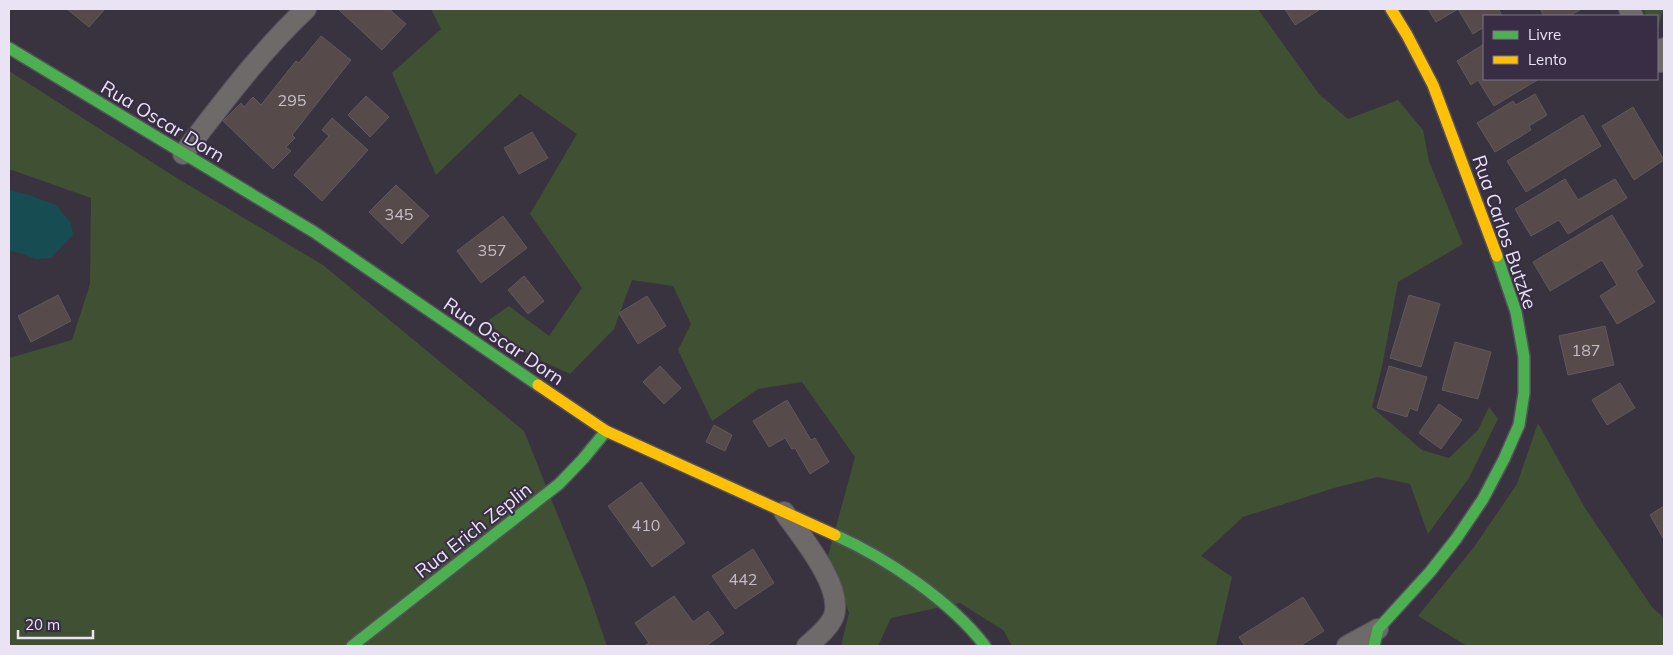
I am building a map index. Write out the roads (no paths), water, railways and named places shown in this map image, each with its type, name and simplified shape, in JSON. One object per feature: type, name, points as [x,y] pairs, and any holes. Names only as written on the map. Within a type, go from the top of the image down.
[{"type":"street","points":[[183,154],[263,54],[306,9]]},
{"type":"street","name":"Rua Carlos Butzke","points":[[1376,638],[1456,540],[1483,499],[1519,425],[1524,393],[1524,357],[1516,312],[1503,272],[1433,85],[1391,9]]},
{"type":"street","name":"Rua Oscar Dorn","points":[[9,48],[314,232],[606,431],[860,546],[901,572],[938,600],[974,633],[985,646]]},
{"type":"street","points":[[1658,57],[1661,62],[1664,48]]},
{"type":"street","name":"Rua Erich Zeplin","points":[[352,646],[559,484],[606,431]]},
{"type":"street","points":[[782,510],[830,580],[834,596],[834,616],[823,632],[806,646]]},
{"type":"street","points":[[1347,646],[1376,638]]},
{"type":"water","points":[[9,190],[56,205],[71,223],[73,235],[51,258],[36,259],[9,251]]}]
